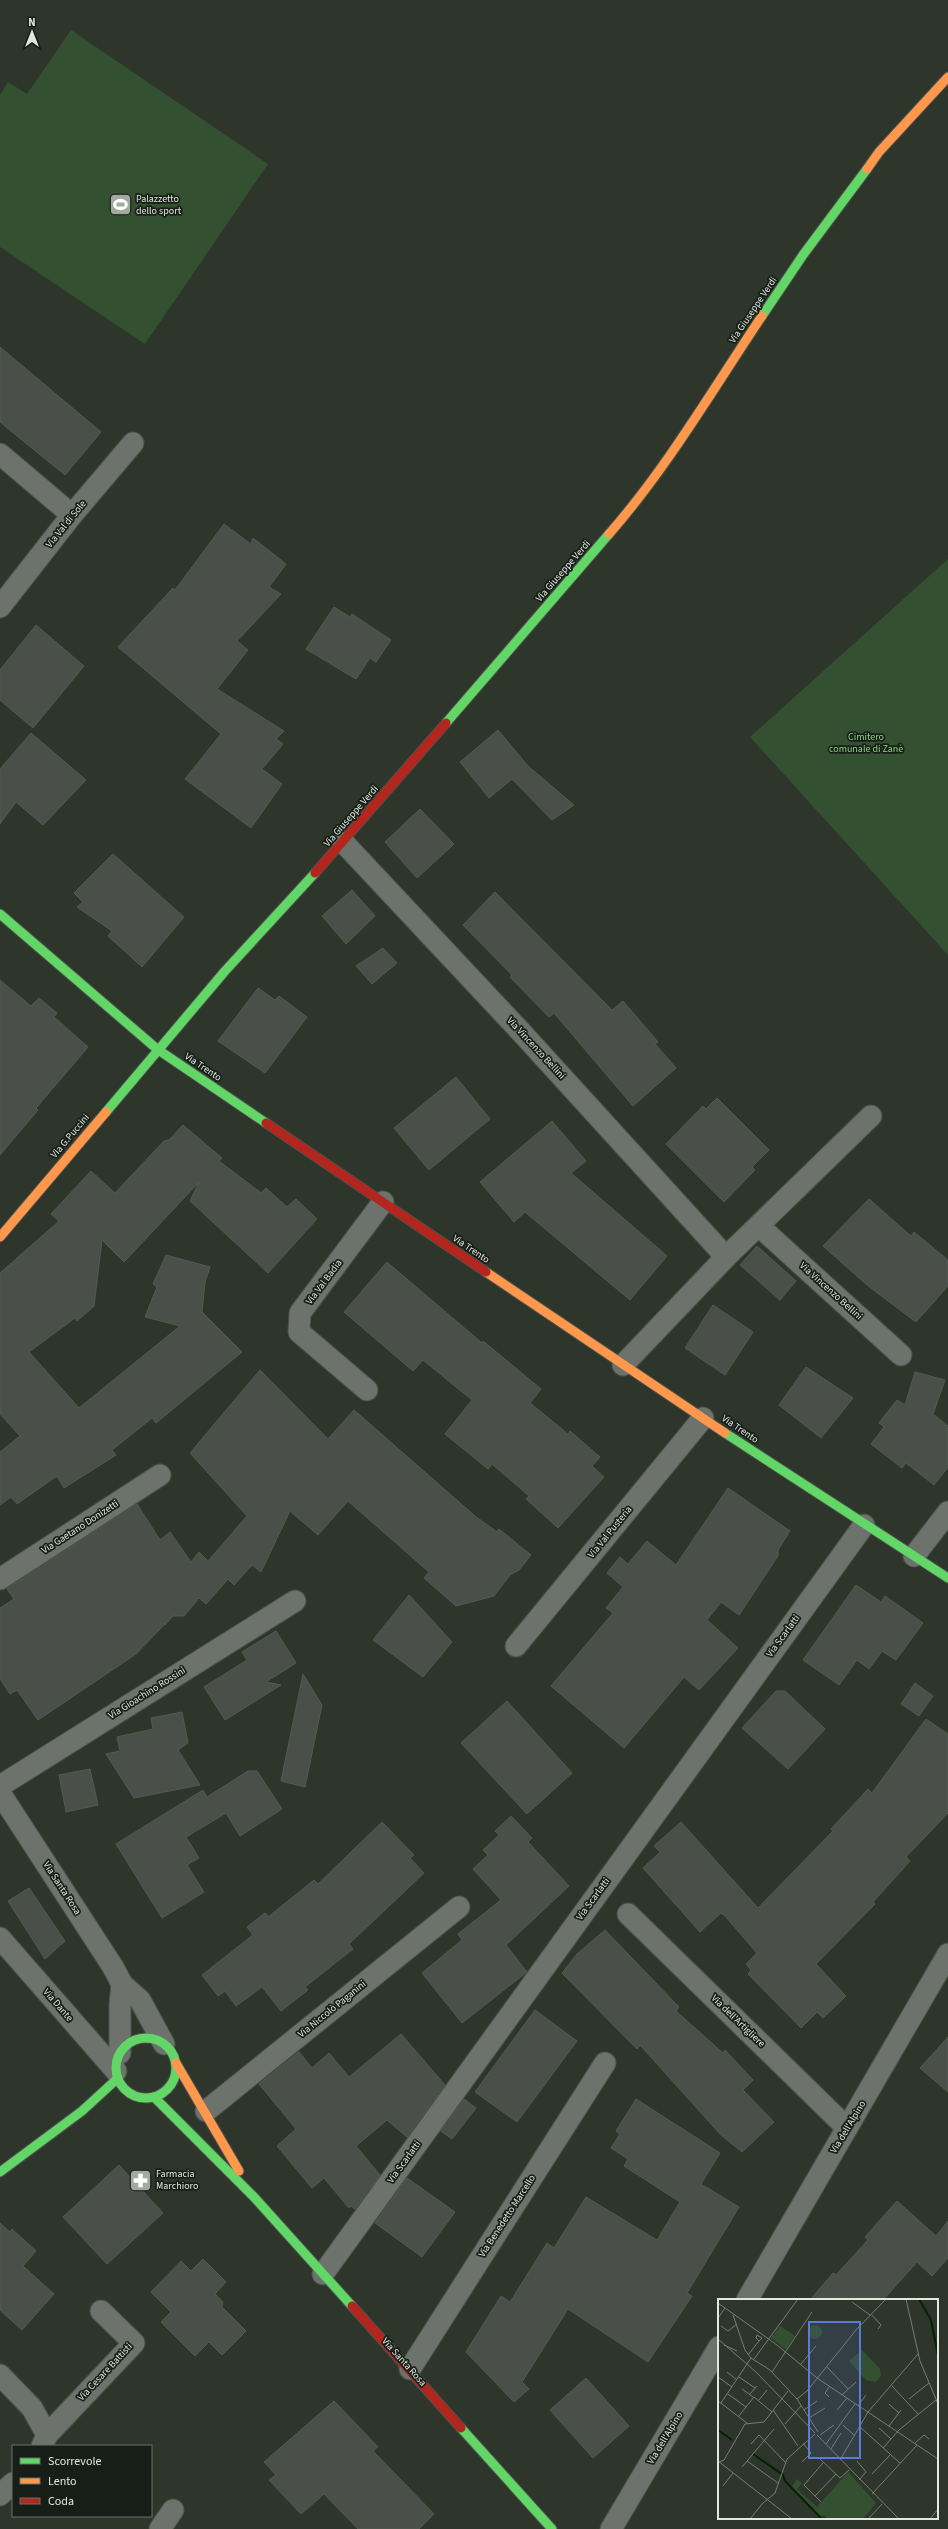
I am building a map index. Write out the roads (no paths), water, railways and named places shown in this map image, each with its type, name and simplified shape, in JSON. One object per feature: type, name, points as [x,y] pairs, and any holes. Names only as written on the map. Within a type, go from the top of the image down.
[{"type":"street","name":"Via Giuseppe Verdi","points":[[157,1049],[225,971],[343,842],[627,514],[688,427],[803,255],[879,152],[948,77]]},
{"type":"street","name":"Via Val di Sole","points":[[0,607],[72,515],[133,443]]},
{"type":"street","points":[[0,454],[72,515]]},
{"type":"street","name":"Via Vincenzo Bellini","points":[[343,842],[522,1033],[726,1257]]},
{"type":"street","name":"Via Trento","points":[[0,914],[157,1049],[623,1365],[864,1525],[948,1578]]},
{"type":"street","name":"Via G.Puccini","points":[[0,1237],[157,1049]]},
{"type":"street","points":[[623,1365],[726,1257],[760,1227],[871,1116]]},
{"type":"street","name":"Via Val Badia","points":[[367,1390],[299,1332],[300,1313],[383,1202]]},
{"type":"street","name":"Via Vincenzo Bellini","points":[[760,1227],[901,1355]]},
{"type":"street","name":"Via Val Pusteria","points":[[516,1646],[703,1418]]},
{"type":"street","name":"Via Gaetano Donizetti","points":[[0,1579],[160,1475]]},
{"type":"street","points":[[914,1556],[948,1512]]},
{"type":"street","name":"Via Scarlatti","points":[[324,2274],[864,1525]]},
{"type":"street","name":"Via Gioachino Rossini","points":[[0,1786],[295,1601]]},
{"type":"street","name":"Via Santa Rosa","points":[[0,1793],[122,1984],[140,2000],[164,2044],[170,2049],[176,2064],[206,2111],[254,2197]]},
{"type":"street","name":"Via Niccolò Paganini","points":[[206,2111],[459,1907]]},
{"type":"street","name":"Via dell'Artigliere","points":[[628,1914],[847,2128]]},
{"type":"street","name":"Via Dante","points":[[0,1938],[118,2067]]},
{"type":"street","name":"Via dell'Alpino","points":[[748,2299],[948,1954]]},
{"type":"street","points":[[122,1984],[118,2067],[126,2090],[134,2096],[154,2097],[169,2088],[176,2072],[176,2064]]},
{"type":"street","points":[[82,2111],[118,2067],[127,2045],[145,2038],[155,2039],[164,2044]]},
{"type":"street","name":"Via Benedetto Marcello","points":[[410,2369],[605,2063]]},
{"type":"street","points":[[0,2172],[82,2111],[126,2090]]},
{"type":"street","name":"Via Santa Rosa","points":[[154,2097],[254,2197],[410,2369],[552,2529]]},
{"type":"street","name":"Via Cesare Battisti","points":[[0,2375],[32,2408],[44,2440],[134,2343],[101,2311]]},
{"type":"street","name":"Via dell'Alpino","points":[[611,2529],[718,2349]]},
{"type":"street","points":[[0,2495],[12,2484]]},
{"type":"street","points":[[160,2529],[174,2510]]},
{"type":"place","name":"Palazzetto dello sport","points":[[120,205]]},
{"type":"place","name":"Farmacia Marchioro","points":[[140,2180]]},
{"type":"park label","name":"Cimitero comunale di Zanè","points":[[866,742]]}]
